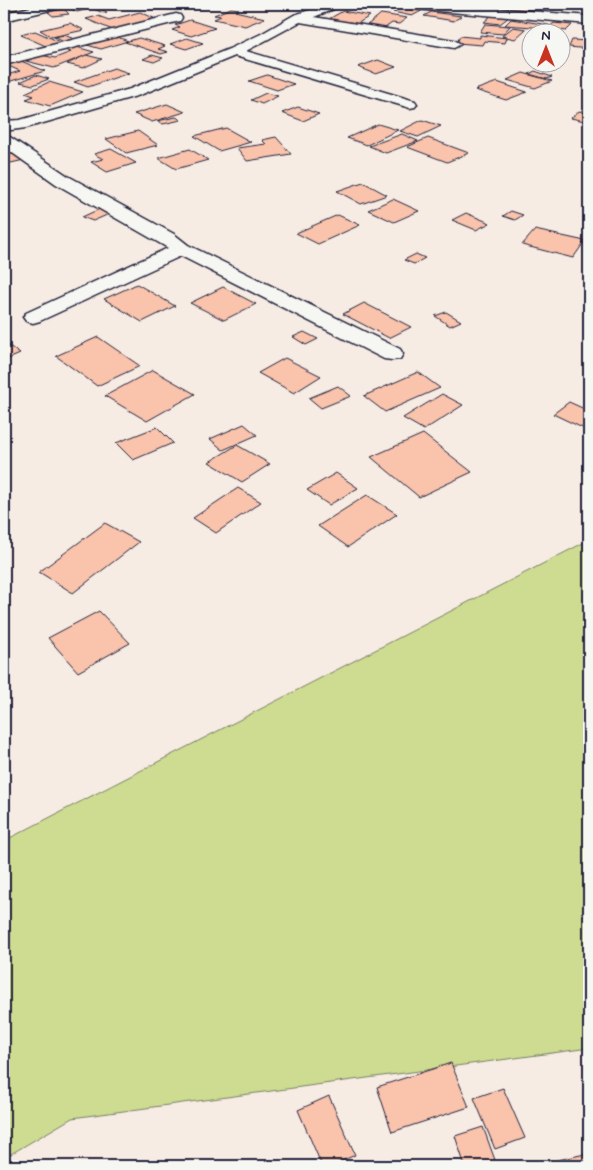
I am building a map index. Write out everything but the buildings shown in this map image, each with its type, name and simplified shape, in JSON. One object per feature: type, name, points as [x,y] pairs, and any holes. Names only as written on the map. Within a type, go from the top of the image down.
[{"type":"street","points":[[4,17],[59,4]]},
{"type":"street","points":[[4,126],[21,125],[135,92],[234,52],[266,37],[298,18],[340,4]]},
{"type":"street","points":[[404,4],[589,20]]},
{"type":"street","points":[[4,61],[176,18]]},
{"type":"street","points":[[298,18],[454,44]]},
{"type":"street","points":[[234,52],[410,104]]},
{"type":"street","points":[[4,140],[62,180],[168,238],[181,249],[392,354]]},
{"type":"street","points":[[33,317],[181,249]]},
{"type":"green space","points":[[589,540],[589,1048],[72,1118],[4,1158],[4,841]]}]
